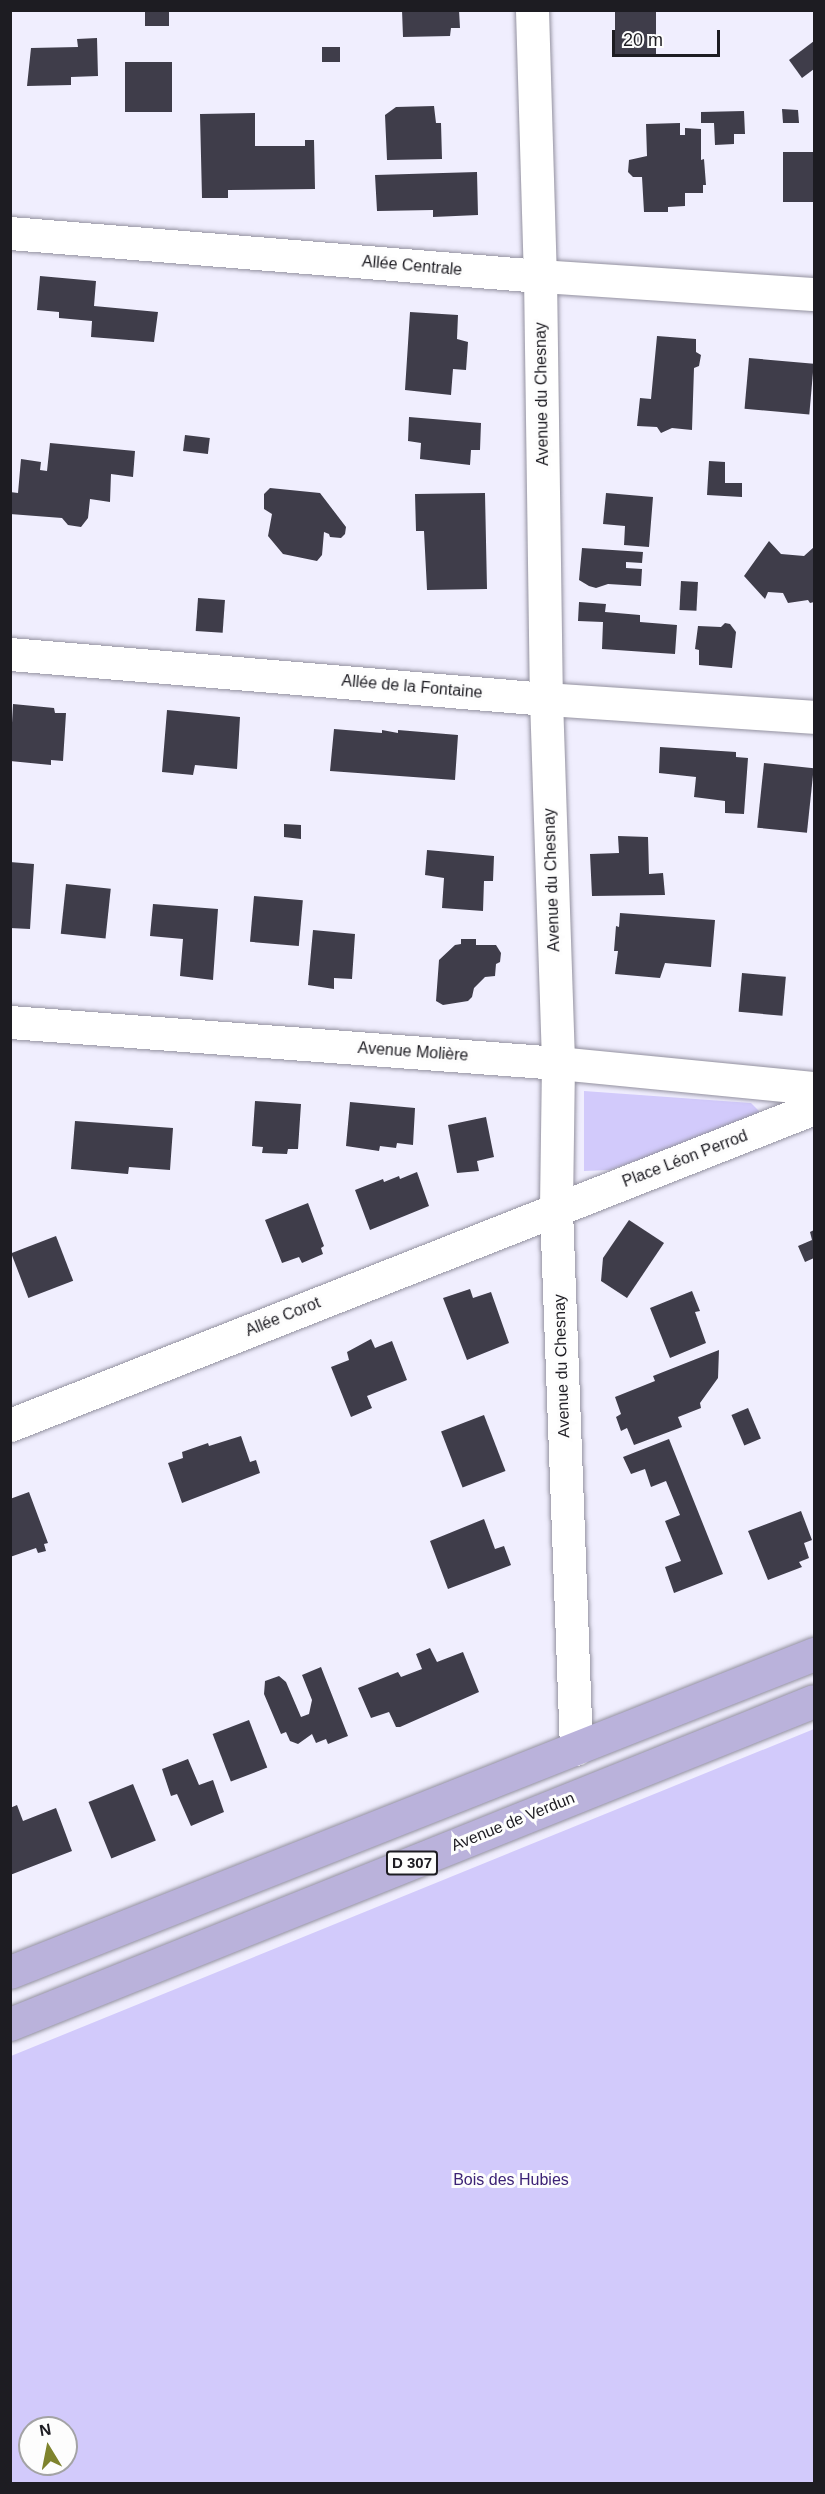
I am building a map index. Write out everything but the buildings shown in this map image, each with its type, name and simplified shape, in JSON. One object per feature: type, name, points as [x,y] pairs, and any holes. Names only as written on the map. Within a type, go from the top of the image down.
[{"type":"main road","name":"D 307","points":[[10,1972],[814,1654]]},
{"type":"main road","name":"Avenue de Verdun","points":[[10,2024],[814,1701]]},
{"type":"street","name":"Avenue du Chesnay","points":[[532,10],[540,276],[546,699],[558,1063],[556,1210],[576,1749]]},
{"type":"street","name":"Allée Centrale","points":[[10,233],[540,276],[814,294]]},
{"type":"street","name":"Allée de la Fontaine","points":[[10,654],[546,699],[814,717]]},
{"type":"street","name":"Avenue Molière","points":[[10,1022],[558,1063],[814,1088]]},
{"type":"street","name":"Place Léon Perrod","points":[[556,1210],[814,1108]]},
{"type":"street","name":"Allée Corot","points":[[10,1425],[556,1210]]},
{"type":"green space","points":[[584,1091],[751,1103],[764,1116],[610,1170],[584,1171]]},
{"type":"green space","name":"Bois des Hubies","points":[[814,1729],[814,2483],[11,2483],[11,2056]]}]
